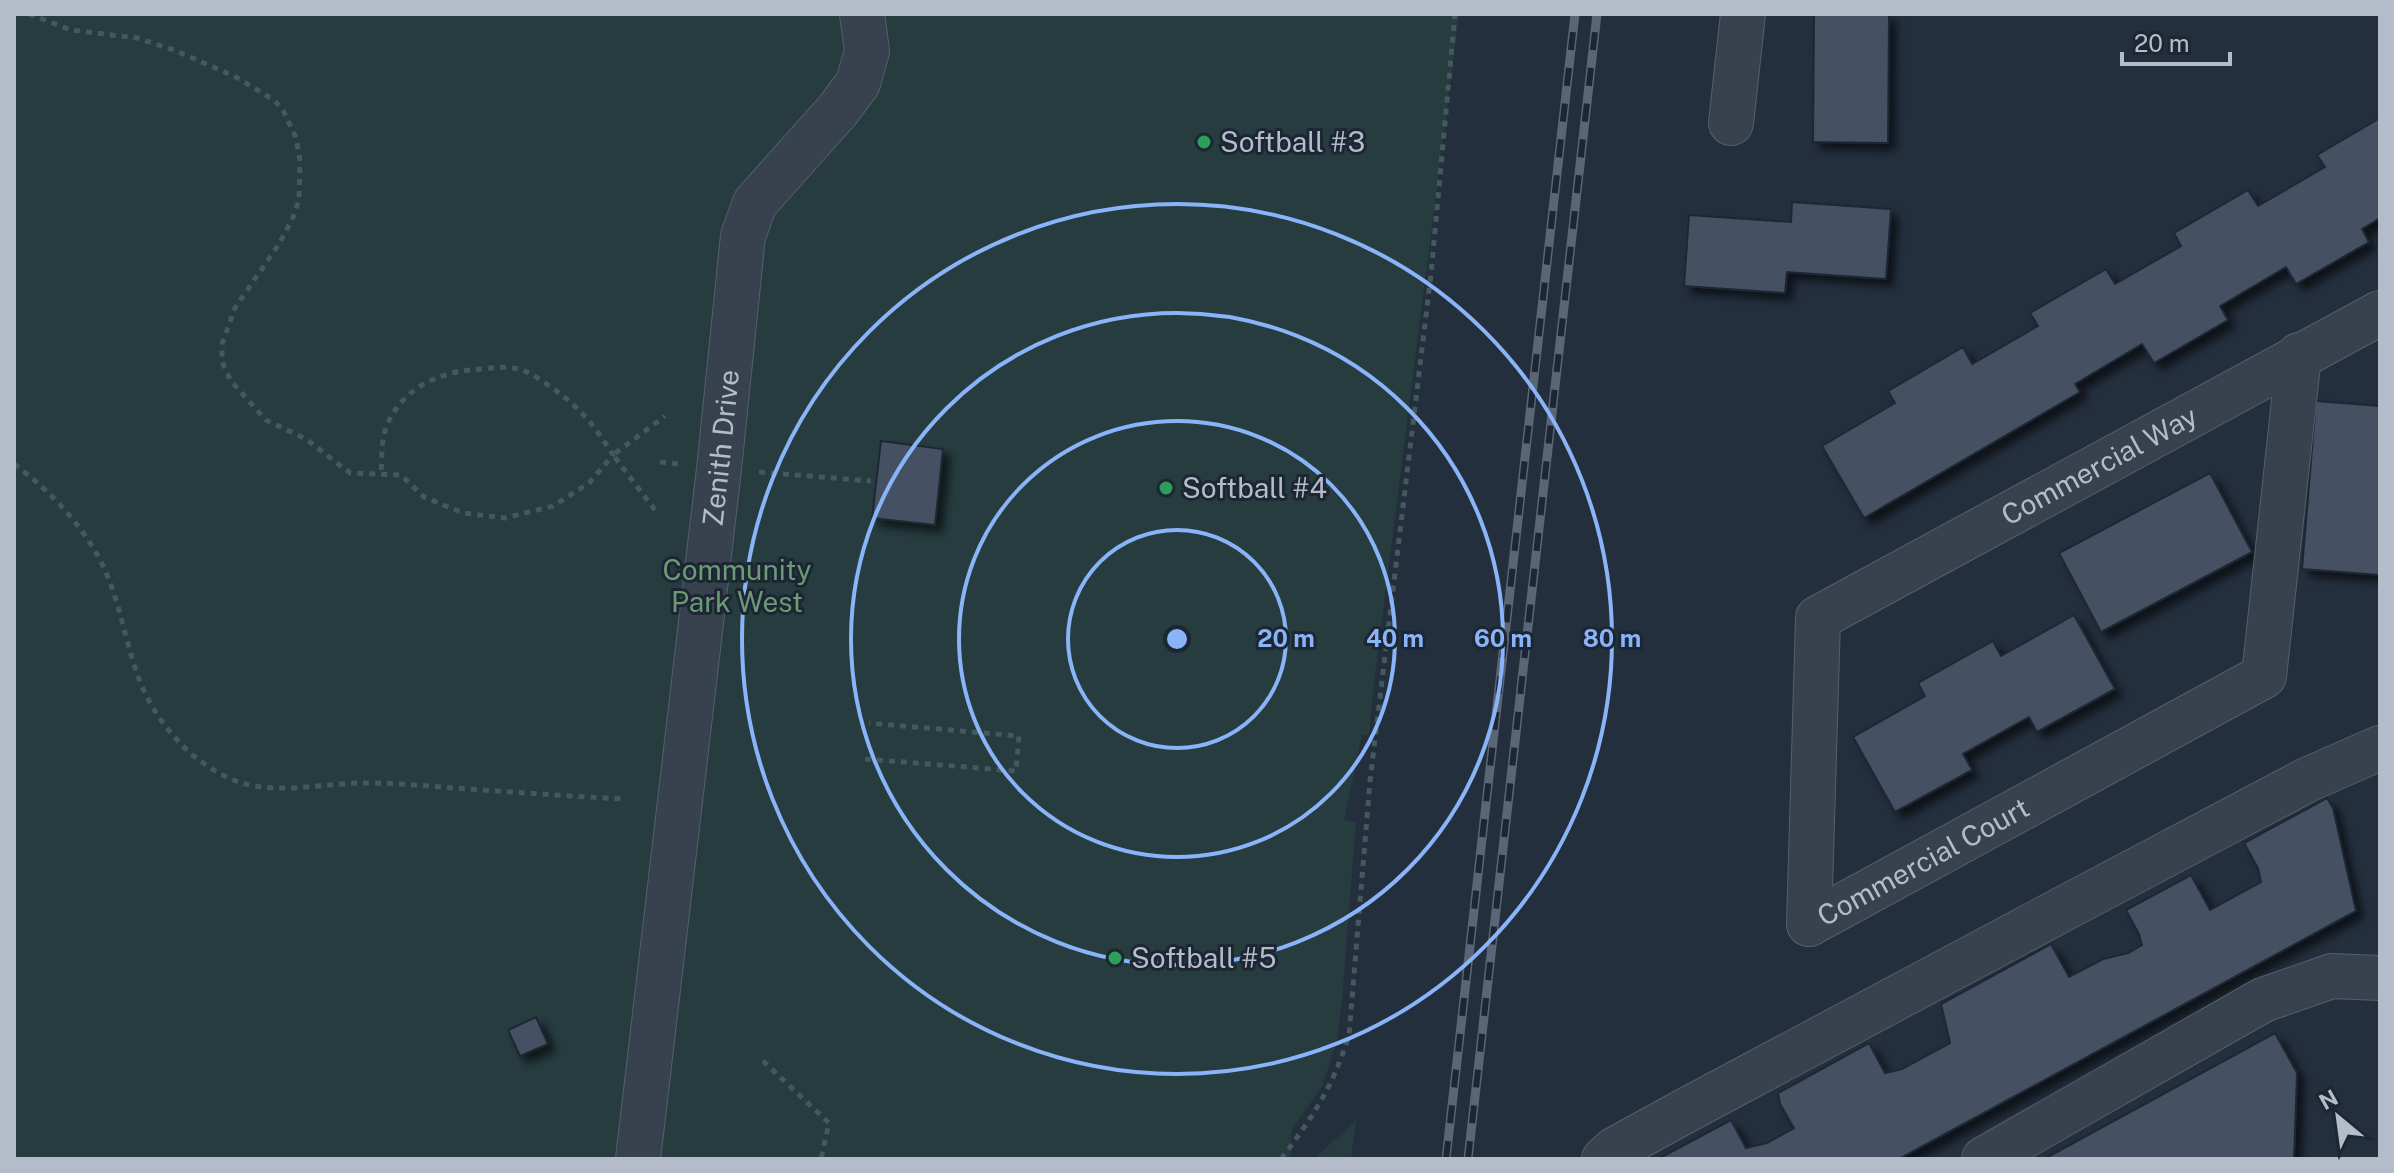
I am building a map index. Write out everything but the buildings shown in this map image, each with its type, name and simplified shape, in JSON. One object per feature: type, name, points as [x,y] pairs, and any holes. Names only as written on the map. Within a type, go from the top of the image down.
[{"type":"street","name":"Zenith Drive","points":[[638,1159],[719,469],[743,236],[755,203],[838,110],[858,83],[867,51],[862,14]]},
{"type":"street","points":[[1731,123],[1743,14]]},
{"type":"street","name":"Commercial Way","points":[[1818,618],[2380,313]]},
{"type":"street","name":"Commercial Court","points":[[1818,618],[1809,924],[2264,676],[2299,355]]},
{"type":"street","points":[[1604,1159],[1614,1150],[1683,1112],[2063,909],[2309,779],[2380,748]]},
{"type":"street","points":[[1984,1159],[2263,1000],[2332,976],[2380,978]]},
{"type":"path","points":[[29,14],[71,30],[137,38],[174,50],[248,84],[274,100],[283,110],[291,124],[300,161],[299,200],[279,244],[235,308],[222,344],[222,362],[231,381],[266,420],[306,439],[350,473],[401,475],[424,497],[463,513],[505,518],[553,506],[589,483],[613,455],[665,416]]},
{"type":"path","points":[[1281,1159],[1318,1110],[1337,1073],[1349,1035],[1372,766],[1431,274],[1455,14]]},
{"type":"path","points":[[381,474],[385,432],[404,396],[429,381],[456,371],[519,369],[542,380],[575,403],[655,510]]},
{"type":"path","points":[[14,464],[62,506],[95,552],[112,588],[139,679],[154,709],[180,745],[214,771],[243,783],[268,787],[370,783],[624,799]]},
{"type":"path","points":[[753,472],[871,481]]},
{"type":"path","points":[[865,759],[1016,771],[1019,736],[869,723]]},
{"type":"path","points":[[763,1061],[829,1123],[821,1159]]},
{"type":"green space","name":"Community Park West","points":[[14,14],[1459,14],[1369,735],[1362,735],[1344,820],[1356,822],[1337,1040],[1322,1087],[1292,1129],[1290,1159],[14,1159]]},
{"type":"green space","points":[[1356,1120],[1351,1159],[1314,1159]]},
{"type":"railway","points":[[1446,1159],[1575,14]]},
{"type":"railway","points":[[1468,1159],[1597,14]]},
{"type":"place","name":"Softball #3","points":[[1204,142]]},
{"type":"place","name":"Softball #4","points":[[1166,488]]},
{"type":"place","name":"Softball #5","points":[[1115,958]]}]
